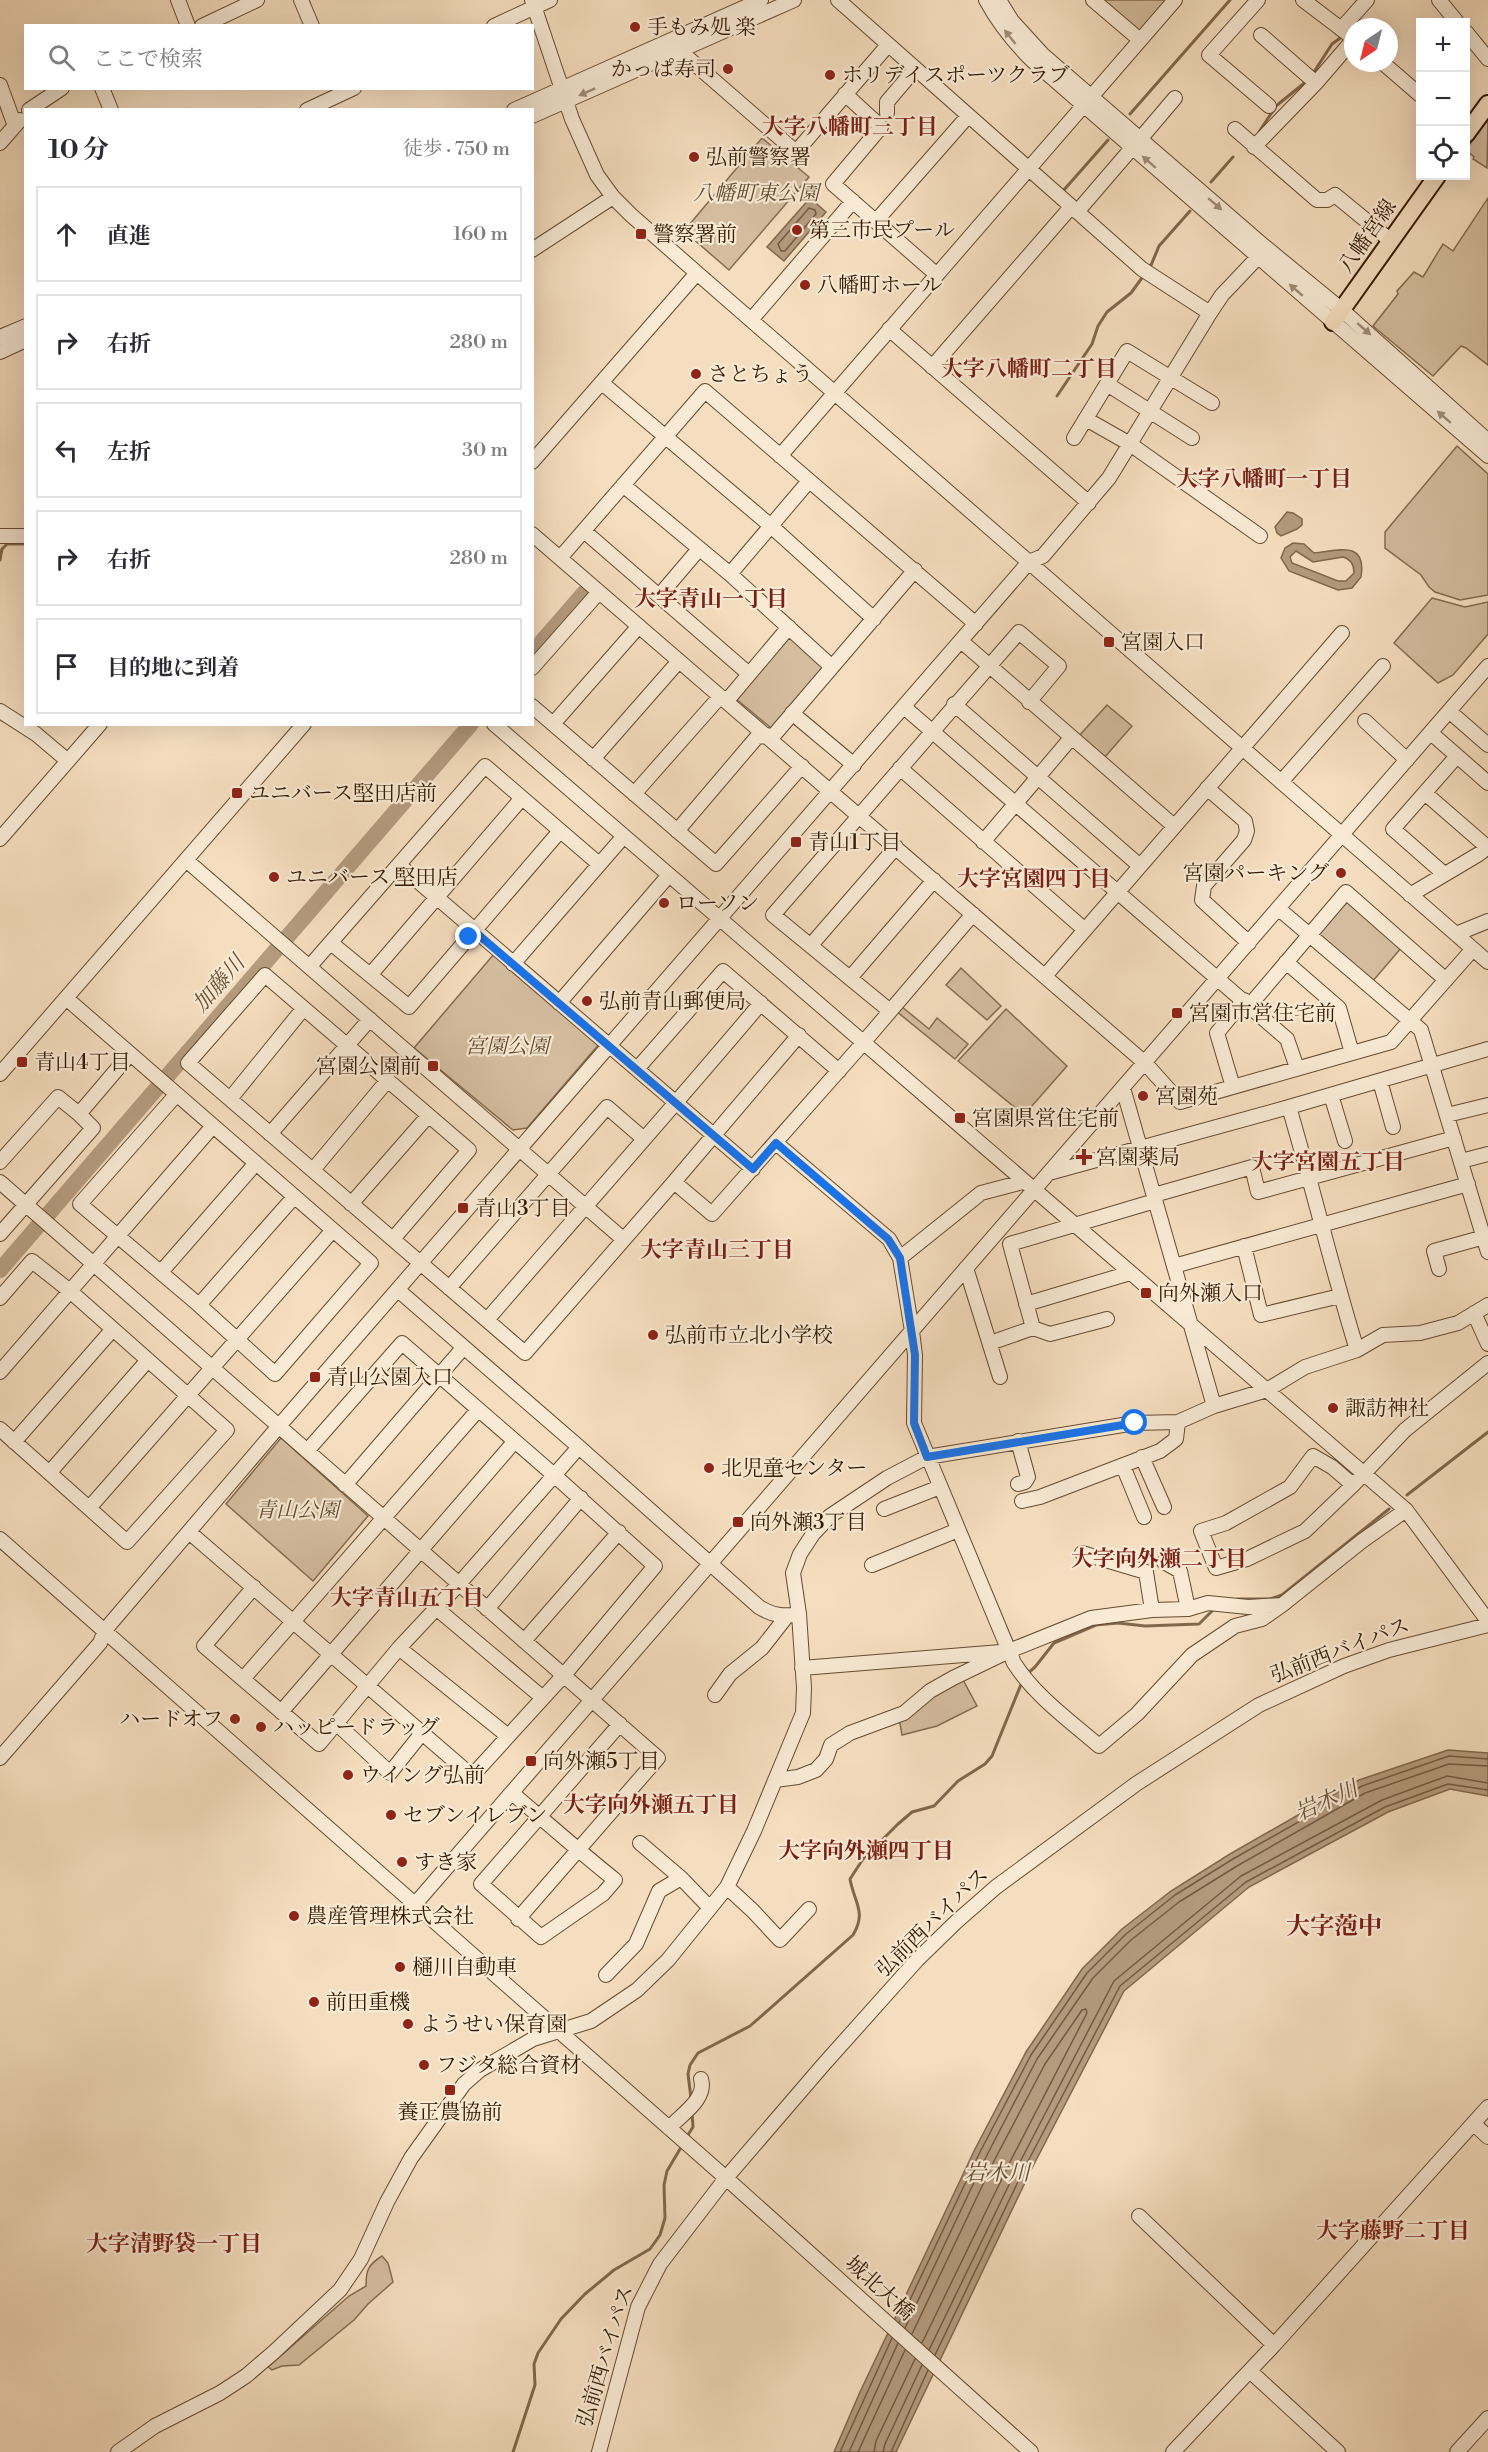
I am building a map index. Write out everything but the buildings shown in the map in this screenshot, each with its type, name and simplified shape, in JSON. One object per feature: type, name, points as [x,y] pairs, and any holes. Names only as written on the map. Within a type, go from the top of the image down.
[{"type":"main road","points":[[1470,129],[1486,109]]},
{"type":"main road","name":"八幡宮線","points":[[1338,316],[1434,180]]},
{"type":"street","points":[[178,0],[188,24]]},
{"type":"street","points":[[205,24],[234,5],[257,0]]},
{"type":"street","points":[[301,0],[311,24]]},
{"type":"street","points":[[498,24],[533,4],[550,0]]},
{"type":"street","points":[[534,115],[565,94],[761,0]]},
{"type":"street","points":[[520,108],[565,94],[680,51],[794,0]]},
{"type":"street","points":[[838,0],[1142,269],[1210,313]]},
{"type":"street","points":[[986,0],[997,20],[1016,45],[1088,101],[1259,256],[1338,316],[1488,441]]},
{"type":"street","points":[[999,0],[1024,36],[1088,101]]},
{"type":"street","points":[[1093,0],[1140,40]]},
{"type":"street","points":[[780,456],[1175,0]]},
{"type":"street","points":[[1258,0],[1209,56],[1269,106]]},
{"type":"street","points":[[1303,0],[1344,31]]},
{"type":"street","points":[[1357,18],[1367,0]]},
{"type":"street","points":[[1438,0],[1454,18]]},
{"type":"street","points":[[533,4],[583,147],[597,175],[614,197],[697,273],[1488,962]]},
{"type":"street","points":[[1261,35],[1316,83]]},
{"type":"street","points":[[1470,37],[1488,59]]},
{"type":"street","points":[[1254,147],[1316,83],[1344,40]]},
{"type":"street","points":[[680,51],[796,152],[888,45]]},
{"type":"street","points":[[887,113],[887,102],[915,69]]},
{"type":"street","points":[[1393,72],[1416,92]]},
{"type":"street","points":[[0,85],[15,126]]},
{"type":"street","points":[[32,108],[59,90]]},
{"type":"street","points":[[103,90],[110,108]]},
{"type":"street","points":[[311,108],[345,90]]},
{"type":"street","points":[[845,94],[881,127],[832,184],[937,274]]},
{"type":"street","points":[[932,367],[1175,98]]},
{"type":"street","points":[[0,143],[24,116]]},
{"type":"street","points":[[876,221],[968,116]]},
{"type":"street","points":[[1235,129],[1317,200],[1327,200],[1335,195],[1391,241]]},
{"type":"street","points":[[1136,143],[1264,246],[1488,456]]},
{"type":"street","points":[[534,249],[614,197]]},
{"type":"street","points":[[751,320],[853,201]]},
{"type":"street","points":[[0,1758],[100,1643],[105,1630],[279,1426],[1029,562],[1043,556],[1089,503],[1109,478],[1222,295],[1259,256]]},
{"type":"street","points":[[534,460],[697,273]]},
{"type":"street","points":[[0,337],[24,327]]},
{"type":"street","points":[[889,329],[1089,503]]},
{"type":"street","points":[[0,352],[24,341]]},
{"type":"street","points":[[1074,438],[1127,351],[1212,403]]},
{"type":"street","points":[[602,382],[664,438],[771,526],[874,619]]},
{"type":"street","points":[[1107,384],[1192,438]]},
{"type":"street","points":[[560,558],[705,391],[976,624]]},
{"type":"street","points":[[1086,419],[1130,444],[1260,536]]},
{"type":"street","points":[[730,574],[809,482]]},
{"type":"street","points":[[623,485],[730,574],[832,667]]},
{"type":"street","points":[[584,531],[749,674]]},
{"type":"street","points":[[0,536],[24,536]]},
{"type":"street","points":[[534,536],[1145,1063],[1180,1102],[1391,1042],[1473,949]]},
{"type":"street","points":[[659,596],[699,549]]},
{"type":"street","points":[[677,831],[757,737],[774,735],[915,570]]},
{"type":"street","points":[[534,666],[599,592]]},
{"type":"street","points":[[553,724],[639,626]]},
{"type":"street","points":[[634,794],[717,700],[730,697],[789,627]]},
{"type":"street","points":[[890,1011],[774,915],[954,704],[1019,632],[1059,666],[1029,702]]},
{"type":"street","points":[[1045,976],[1342,633]]},
{"type":"street","points":[[961,641],[1174,826]]},
{"type":"street","points":[[593,759],[679,661]]},
{"type":"street","points":[[1281,782],[1383,666]]},
{"type":"street","points":[[416,1903],[966,1268],[1029,1186],[1049,1173],[1488,666]]},
{"type":"street","points":[[954,704],[1140,866]]},
{"type":"street","points":[[904,707],[1287,1039],[1297,1068]]},
{"type":"street","points":[[534,708],[716,864],[802,766]]},
{"type":"street","points":[[0,711],[36,734],[68,761]]},
{"type":"street","points":[[1449,711],[1488,745]]},
{"type":"street","points":[[792,713],[854,765]]},
{"type":"street","points":[[1365,722],[1374,736],[1407,760]]},
{"type":"street","points":[[0,839],[98,726]]},
{"type":"street","points":[[496,726],[1406,1510],[1488,1623]]},
{"type":"street","points":[[0,1074],[186,861],[298,727]]},
{"type":"street","points":[[1431,733],[1488,783]]},
{"type":"street","points":[[983,842],[1071,738]]},
{"type":"street","points":[[1443,873],[1393,829],[1457,756]]},
{"type":"street","points":[[310,966],[485,766],[599,864]]},
{"type":"street","points":[[900,768],[1085,930]]},
{"type":"street","points":[[1207,788],[1245,821],[1247,831],[1244,840],[1204,886],[1202,900],[1249,943]]},
{"type":"street","points":[[1410,895],[1488,847],[1426,794]]},
{"type":"street","points":[[371,974],[522,798]]},
{"type":"street","points":[[332,943],[409,1007],[560,831]]},
{"type":"street","points":[[513,964],[624,836]]},
{"type":"street","points":[[811,945],[896,847]]},
{"type":"street","points":[[186,861],[623,1239]]},
{"type":"street","points":[[399,865],[753,1169]]},
{"type":"street","points":[[559,1003],[669,875]]},
{"type":"street","points":[[850,978],[934,880]]},
{"type":"street","points":[[1233,1087],[1217,1033],[1286,962],[1346,892],[1446,980]]},
{"type":"street","points":[[1279,909],[1421,1030],[1486,1237],[1488,1252]]},
{"type":"street","points":[[674,1182],[712,1214],[839,1071],[973,914]]},
{"type":"street","points":[[1456,934],[1488,921]]},
{"type":"street","points":[[1286,962],[1339,1008],[1352,1053]]},
{"type":"street","points":[[638,1069],[723,971],[839,1071]]},
{"type":"street","points":[[393,1239],[469,1150],[264,975],[188,1063],[525,1353],[799,1035]]},
{"type":"street","points":[[66,998],[371,1263],[275,1374],[199,1305],[80,1204],[173,1092]]},
{"type":"street","points":[[487,1320],[585,1205],[677,1103],[761,1003]]},
{"type":"street","points":[[230,1099],[303,1009]]},
{"type":"street","points":[[270,1134],[370,1019]]},
{"type":"street","points":[[1049,1173],[1289,1107],[1488,1048]]},
{"type":"street","points":[[79,1114],[130,1054]]},
{"type":"street","points":[[1380,1080],[1393,1127]]},
{"type":"street","points":[[313,1170],[387,1081]]},
{"type":"street","points":[[1123,1088],[1214,1406]]},
{"type":"street","points":[[1331,1095],[1345,1141]]},
{"type":"street","points":[[0,1162],[58,1096],[93,1128],[31,1209],[0,1234]]},
{"type":"street","points":[[1447,1115],[1488,1105]]},
{"type":"street","points":[[449,1288],[607,1107],[644,1139]]},
{"type":"street","points":[[1289,1107],[1310,1179],[1320,1226],[1357,1350]]},
{"type":"street","points":[[351,1204],[428,1116]]},
{"type":"street","points":[[0,1372],[213,1126]]},
{"type":"street","points":[[1033,1328],[1010,1244],[1251,1167],[1258,1192],[1454,1138]]},
{"type":"street","points":[[776,1143],[888,1239],[900,1258],[915,1355],[914,1423],[927,1457],[1009,1651],[1023,1678],[1099,1746],[1137,1714],[1192,1655],[1235,1626],[1262,1619],[1362,1541],[1406,1510]]},
{"type":"street","points":[[1461,1161],[1488,1154]]},
{"type":"street","points":[[161,1272],[256,1163]]},
{"type":"street","points":[[0,1182],[658,1758],[518,1919]]},
{"type":"street","points":[[1174,1266],[1468,1184]]},
{"type":"street","points":[[900,1258],[981,1193],[998,1186],[1029,1186]]},
{"type":"street","points":[[199,1305],[294,1197]]},
{"type":"street","points":[[90,1507],[333,1230]]},
{"type":"street","points":[[1439,1269],[1434,1251],[1486,1237]]},
{"type":"street","points":[[1244,1246],[1261,1315],[1340,1296]]},
{"type":"street","points":[[0,1298],[32,1261],[70,1291],[227,1430],[127,1542],[0,1430]]},
{"type":"street","points":[[966,1268],[1000,1377]]},
{"type":"street","points":[[1026,1304],[1130,1273]]},
{"type":"street","points":[[398,1290],[579,1447],[759,1608],[771,1614],[793,1615]]},
{"type":"street","points":[[118,2452],[155,2426],[220,2394],[246,2376],[340,2290],[361,2259],[406,2167],[455,2094],[480,2070],[533,2039],[591,2021],[637,1990],[668,1960],[727,1887],[754,1832],[803,1713],[802,1668],[793,1615],[792,1573],[800,1554],[813,1534],[831,1516],[857,1496],[927,1457],[1135,1423],[1178,1422],[1214,1406],[1268,1390],[1305,1367],[1357,1350],[1383,1335],[1419,1333],[1458,1323],[1488,1305]]},
{"type":"street","points":[[1474,1313],[1488,1344]]},
{"type":"street","points":[[990,1343],[1033,1328],[1050,1334],[1107,1319]]},
{"type":"street","points":[[14,1442],[112,1329]]},
{"type":"street","points":[[189,1532],[472,1776],[564,1675],[655,1566],[581,1498],[402,1343],[307,1451]]},
{"type":"street","points":[[345,1485],[463,1348]]},
{"type":"street","points":[[50,1472],[148,1360]]},
{"type":"street","points":[[1353,1485],[1332,1467],[1313,1456],[1290,1487],[1226,1523],[1201,1531],[1216,1568],[1247,1560],[1305,1531],[1353,1485],[1405,1430],[1488,1363]]},
{"type":"street","points":[[243,1679],[478,1410]]},
{"type":"street","points":[[1022,1501],[1040,1497],[1161,1451],[1176,1439],[1178,1422]]},
{"type":"street","points":[[281,1712],[515,1441]]},
{"type":"street","points":[[1018,1441],[1028,1477],[1025,1482],[1018,1484]]},
{"type":"street","points":[[254,1587],[204,1646],[319,1744],[399,1648],[458,1585],[579,1447]]},
{"type":"street","points":[[1142,1457],[1164,1507]]},
{"type":"street","points":[[1123,1466],[1144,1517]]},
{"type":"street","points":[[884,1509],[940,1487]]},
{"type":"street","points":[[486,1609],[581,1498]]},
{"type":"street","points":[[872,1565],[958,1530]]},
{"type":"street","points":[[524,1641],[619,1532]]},
{"type":"street","name":"城北大橋","points":[[0,1539],[416,1903],[1031,2452]]},
{"type":"street","points":[[1082,1552],[1146,1572],[1152,1610]]},
{"type":"street","points":[[1164,1562],[1180,1571],[1188,1609]]},
{"type":"street","points":[[775,1780],[798,1777],[816,1770],[826,1759],[831,1745],[850,1732],[904,1713],[930,1691],[1009,1651],[1091,1618],[1152,1610],[1188,1609],[1208,1603],[1248,1608],[1282,1605]]},
{"type":"street","points":[[436,1608],[543,1698]]},
{"type":"street","points":[[715,1695],[730,1674],[762,1648],[793,1615]]},
{"type":"street","name":"弘前西バイパス","points":[[599,2452],[638,2307],[660,2264],[726,2178],[916,1960],[956,1922],[996,1887],[1126,1791],[1240,1716],[1297,1686],[1389,1650],[1488,1623]]},
{"type":"street","points":[[399,1648],[508,1736]]},
{"type":"street","points":[[802,1668],[1009,1651]]},
{"type":"street","points":[[336,1723],[390,1773],[422,1733]]},
{"type":"street","points":[[512,1793],[539,1816],[579,1851],[615,1880],[603,1894],[541,1937],[481,1884],[539,1816],[620,1724]]},
{"type":"street","points":[[640,1843],[681,1878],[710,1908]]},
{"type":"street","points":[[606,1975],[636,1944],[659,1890],[681,1878]]},
{"type":"street","points":[[727,1887],[780,1941],[808,1909]]},
{"type":"street","points":[[669,2128],[700,2097],[704,2087],[701,2079]]},
{"type":"street","points":[[1173,2452],[1274,2345],[1488,2107]]},
{"type":"street","points":[[1474,2124],[1488,2137]]},
{"type":"street","points":[[1139,2216],[1274,2345]]},
{"type":"street","points":[[1250,2371],[1338,2452]]},
{"type":"street","points":[[1457,2452],[1488,2418]]},
{"type":"green space","points":[[1098,0],[1169,0],[1141,32]]},
{"type":"green space","points":[[1485,122],[1488,122],[1487,168],[1473,159],[1474,157],[1470,154],[1470,144]]},
{"type":"green space","name":"八幡町東公園","points":[[762,138],[809,177],[729,270],[684,231]]},
{"type":"green space","points":[[1488,198],[1488,365],[1461,346],[1433,376],[1373,326],[1398,294],[1397,291],[1414,272],[1423,277],[1443,244],[1453,251]]},
{"type":"green space","points":[[1457,446],[1488,474],[1488,595],[1460,600],[1435,592],[1421,575],[1385,548],[1385,532]]},
{"type":"green space","points":[[1432,598],[1465,607],[1488,602],[1488,634],[1453,675],[1438,683],[1394,643]]},
{"type":"green space","points":[[791,631],[826,664],[771,728],[735,698]]},
{"type":"green space","points":[[1107,705],[1132,726],[1104,758],[1078,737]]},
{"type":"green space","points":[[1345,900],[1349,900],[1402,947],[1372,982],[1319,936],[1318,930]]},
{"type":"green space","name":"宮園公園","points":[[494,954],[600,1043],[527,1128],[513,1130],[414,1048]]},
{"type":"green space","points":[[961,968],[1001,1006],[987,1020],[946,985]]},
{"type":"green space","points":[[901,1006],[929,1029],[937,1018],[968,1044],[955,1059],[896,1011]]},
{"type":"green space","points":[[1006,1009],[1067,1066],[1024,1115],[958,1061]]},
{"type":"green space","name":"青山公園","points":[[281,1438],[368,1516],[313,1581],[226,1504]]},
{"type":"green space","points":[[962,1678],[977,1706],[937,1726],[902,1735],[899,1718],[931,1694]]},
{"type":"green space","points":[[382,2256],[388,2263],[393,2282],[354,2320],[299,2365],[282,2366],[272,2370],[268,2367],[349,2296],[366,2286],[369,2268]]},
{"type":"water","name":"第三市民プール","points":[[810,198],[826,212],[784,261],[767,247]]},
{"type":"water","points":[[1287,512],[1302,519],[1302,525],[1281,536],[1275,527]]},
{"type":"water","points":[[1293,543],[1304,544],[1314,553],[1341,550],[1355,552],[1362,565],[1361,577],[1352,588],[1338,590],[1289,571],[1281,558],[1285,548]],"holes":[[[1296,551],[1313,562],[1343,557],[1352,563],[1354,573],[1346,581],[1338,581],[1292,563],[1290,557]]]},
{"type":"water","name":"岩木川","points":[[1448,1750],[1488,1753],[1488,1796],[1450,1789],[1388,1812],[1249,1887],[1124,1991],[1032,2168],[896,2452],[834,2452],[975,2149],[1026,2052],[1082,1969],[1122,1929],[1171,1891],[1230,1854],[1359,1780]]},
{"type":"waterway","points":[[1130,114],[1230,0]]},
{"type":"waterway","points":[[1312,75],[1332,44],[1343,36]]},
{"type":"waterway","points":[[1259,132],[1276,106],[1308,80]]},
{"type":"waterway","points":[[1063,191],[1108,140]]},
{"type":"waterway","points":[[1211,182],[1233,157]]},
{"type":"waterway","points":[[1149,270],[1159,246],[1190,211]]},
{"type":"waterway","points":[[1057,396],[1092,344],[1098,326],[1107,312],[1131,293],[1144,275]]},
{"type":"waterway","points":[[0,560],[2,549],[7,544],[24,544]]},
{"type":"waterway","name":"加藤川","points":[[534,651],[584,593]]},
{"type":"waterway","name":"加藤川","points":[[0,1270],[469,726]]},
{"type":"waterway","points":[[1407,1495],[1488,1432]]},
{"type":"waterway","points":[[1237,1599],[1270,1599],[1282,1595],[1389,1509]]},
{"type":"waterway","points":[[1027,1674],[1054,1643],[1096,1625],[1199,1624],[1215,1608]]},
{"type":"waterway","points":[[691,2098],[688,2074],[690,2065],[698,2053],[750,2026],[853,1935],[859,1920],[859,1913],[850,1879],[863,1859],[912,1812],[934,1806],[958,1781],[985,1764],[992,1756],[1022,1682]]},
{"type":"waterway","points":[[686,2138],[693,2127],[692,2113]]},
{"type":"waterway","points":[[513,2452],[535,2385],[534,2364],[538,2353],[561,2319],[585,2294],[614,2270],[650,2249],[660,2235],[665,2218],[664,2185],[667,2171],[683,2144]]},
{"type":"place","name":"手もみ処 楽","points":[[635,27]]},
{"type":"place","name":"かっぱ寿司","points":[[728,69]]},
{"type":"place","name":"ホリデイスポーツクラブ","points":[[830,75]]},
{"type":"place","name":"弘前警察署","points":[[694,157]]},
{"type":"place","name":"第三市民プール","points":[[797,230]]},
{"type":"place","name":"警察署前","points":[[641,234]]},
{"type":"place","name":"八幡町ホール","points":[[805,285]]},
{"type":"place","name":"さとちょう","points":[[696,374]]},
{"type":"place","name":"宮園入口","points":[[1109,642]]},
{"type":"place","name":"ユニバース堅田店前","points":[[237,793]]},
{"type":"place","name":"青山1丁目","points":[[796,842]]},
{"type":"place","name":"宮園パーキング","points":[[1341,873]]},
{"type":"place","name":"ユニバース 堅田店","points":[[274,877]]},
{"type":"place","name":"ローソン","points":[[664,903]]},
{"type":"place","name":"弘前青山郵便局","points":[[587,1001]]},
{"type":"place","name":"宮園市営住宅前","points":[[1177,1013]]},
{"type":"place","name":"青山4丁目","points":[[22,1062]]},
{"type":"place","name":"宮園公園前","points":[[433,1066]]},
{"type":"place","name":"宮園苑","points":[[1143,1096]]},
{"type":"place","name":"宮園県営住宅前","points":[[960,1118]]},
{"type":"place","name":"宮園薬局","points":[[1084,1157]]},
{"type":"place","name":"青山3丁目","points":[[463,1208]]},
{"type":"place","name":"向外瀬入口","points":[[1146,1293]]},
{"type":"place","name":"弘前市立北小学校","points":[[653,1335]]},
{"type":"place","name":"青山公園入口","points":[[315,1377]]},
{"type":"place","name":"諏訪神社","points":[[1333,1408]]},
{"type":"place","name":"北児童センター","points":[[709,1468]]},
{"type":"place","name":"向外瀬3丁目","points":[[738,1522]]},
{"type":"place","name":"ハードオフ","points":[[235,1719]]},
{"type":"place","name":"ハッピードラッグ","points":[[261,1727]]},
{"type":"place","name":"向外瀬5丁目","points":[[531,1761]]},
{"type":"place","name":"ウイング弘前","points":[[348,1775]]},
{"type":"place","name":"セブンイレブン","points":[[391,1815]]},
{"type":"place","name":"すき家","points":[[402,1862]]},
{"type":"place","name":"農産管理株式会社","points":[[294,1916]]},
{"type":"place","name":"樋川自動車","points":[[400,1967]]},
{"type":"place","name":"前田重機","points":[[314,2002]]},
{"type":"place","name":"ようせい保育園","points":[[408,2024]]},
{"type":"place","name":"フジタ総合資材","points":[[424,2065]]},
{"type":"place","name":"養正農協前","points":[[450,2090]]},
{"type":"district","name":"大字八幡町三丁目","points":[[850,126]]},
{"type":"district","name":"大字八幡町二丁目","points":[[1029,368]]},
{"type":"district","name":"大字八幡町一丁目","points":[[1264,478]]},
{"type":"district","name":"大字青山一丁目","points":[[711,598]]},
{"type":"district","name":"大字宮園四丁目","points":[[1034,878]]},
{"type":"district","name":"大字宮園五丁目","points":[[1328,1161]]},
{"type":"district","name":"大字青山三丁目","points":[[717,1249]]},
{"type":"district","name":"大字向外瀬二丁目","points":[[1159,1558]]},
{"type":"district","name":"大字青山五丁目","points":[[407,1597]]},
{"type":"district","name":"大字向外瀬五丁目","points":[[651,1804]]},
{"type":"district","name":"大字向外瀬四丁目","points":[[866,1850]]},
{"type":"district","name":"大字萢中","points":[[1334,1926]]},
{"type":"district","name":"大字藤野二丁目","points":[[1393,2230]]},
{"type":"district","name":"大字清野袋一丁目","points":[[174,2243]]},
{"type":"route","points":[[469,937],[474,931],[611,1045],[753,1169],[776,1143],[888,1239],[900,1258],[915,1355],[914,1423],[927,1457],[1135,1423]]}]
